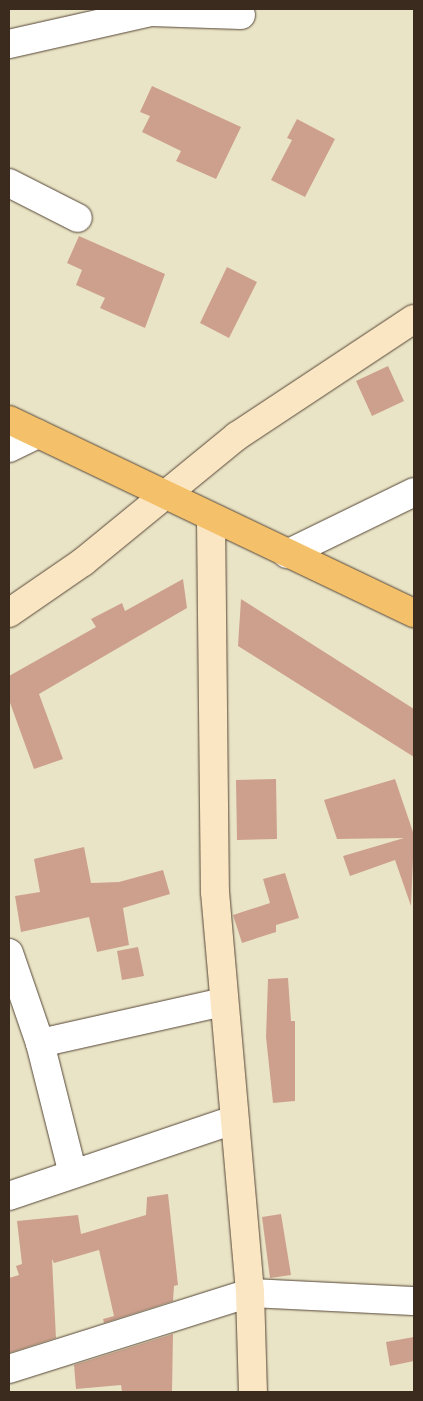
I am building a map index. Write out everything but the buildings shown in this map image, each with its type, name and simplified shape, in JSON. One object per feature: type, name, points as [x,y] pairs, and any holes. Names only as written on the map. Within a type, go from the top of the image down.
[{"type":"main road","points":[[9,420],[162,495],[414,613]]},
{"type":"street","points":[[9,44],[151,12],[241,15]]},
{"type":"street","points":[[9,183],[78,218]]},
{"type":"street","points":[[9,613],[83,562],[162,495],[237,436],[414,319]]},
{"type":"street","points":[[9,448],[38,434]]},
{"type":"street","points":[[287,554],[414,492]]},
{"type":"street","points":[[211,518],[214,848],[223,1002],[250,1292],[253,1392]]},
{"type":"street","points":[[9,953],[40,1042],[73,1174]]},
{"type":"street","points":[[40,1042],[223,1002]]},
{"type":"street","points":[[9,1196],[234,1120]]},
{"type":"street","points":[[9,1369],[250,1292],[414,1301]]}]
